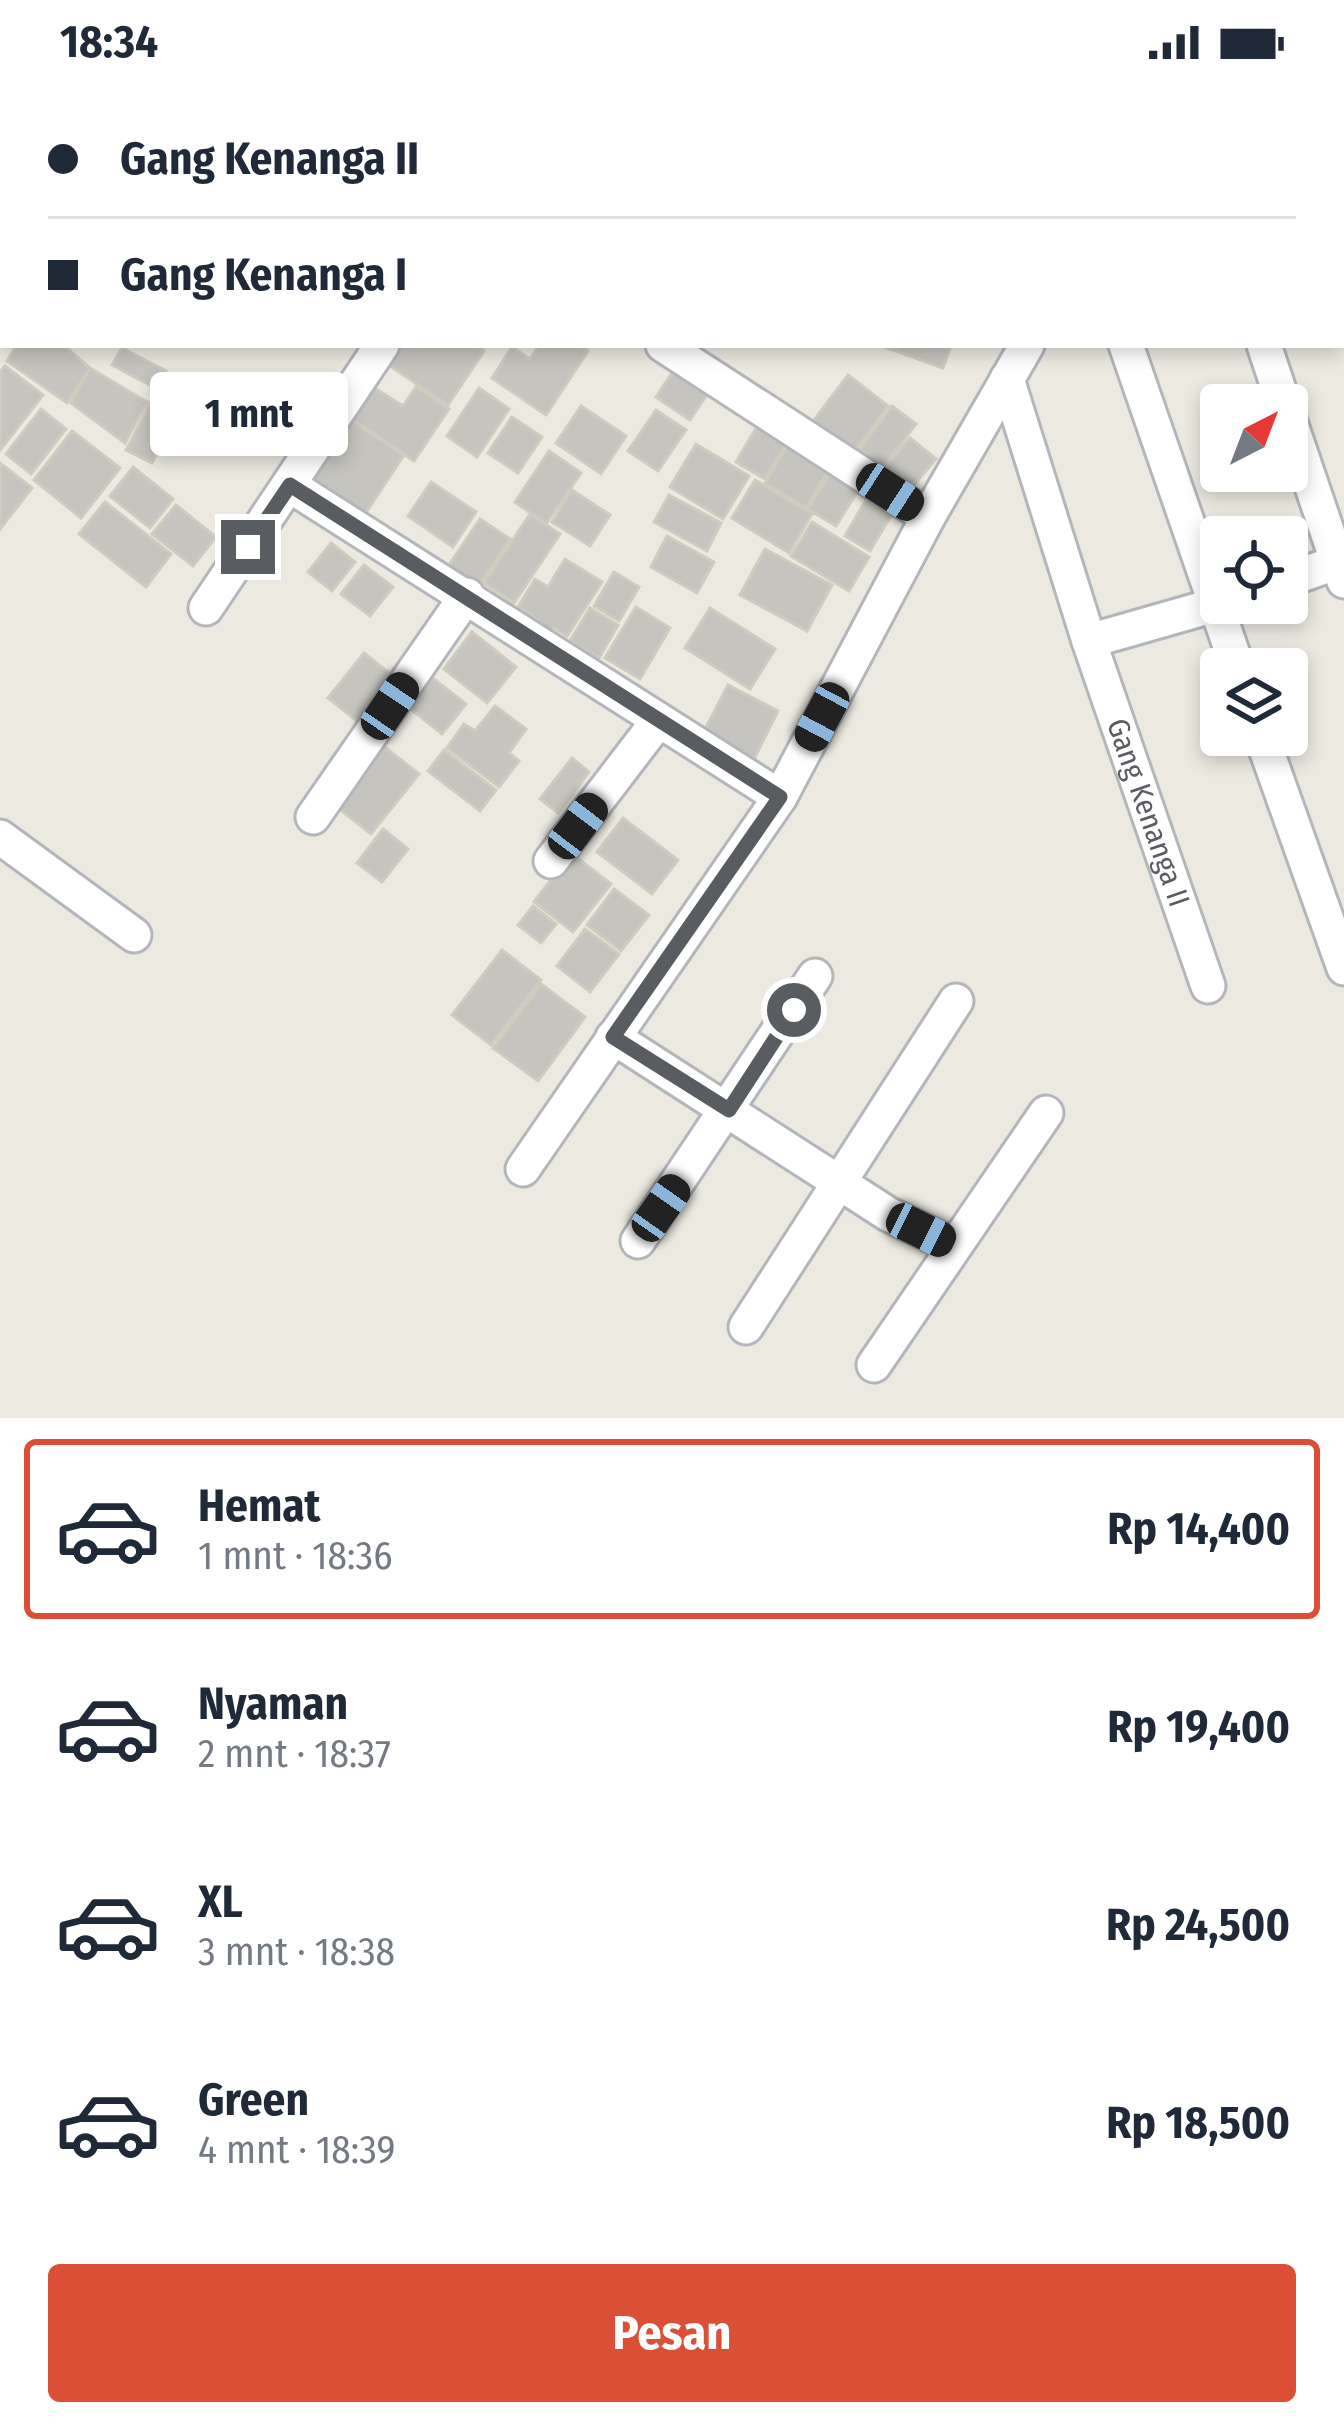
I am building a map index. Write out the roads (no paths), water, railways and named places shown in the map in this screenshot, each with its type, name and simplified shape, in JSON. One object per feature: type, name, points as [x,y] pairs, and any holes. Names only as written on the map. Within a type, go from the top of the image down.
[{"type":"street","points":[[206,608],[380,348]]},
{"type":"street","points":[[667,348],[928,517]]},
{"type":"street","points":[[523,1169],[780,797],[928,517],[1025,348]]},
{"type":"street","points":[[1127,348],[1200,551]]},
{"type":"street","points":[[1265,348],[1277,384]]},
{"type":"street","name":"Gang Kenanga II","points":[[1007,379],[1089,641],[1208,986]]},
{"type":"street","points":[[1308,474],[1341,572],[1308,577]]},
{"type":"street","points":[[290,485],[780,797]]},
{"type":"street","points":[[314,817],[466,595]]},
{"type":"street","points":[[1089,641],[1200,609]]},
{"type":"street","points":[[551,862],[658,721]]},
{"type":"street","points":[[1269,756],[1344,968]]},
{"type":"street","points":[[0,837],[134,935]]},
{"type":"street","points":[[638,1241],[815,976]]},
{"type":"street","points":[[746,1327],[956,1001]]},
{"type":"street","points":[[613,1037],[888,1214],[954,1246]]},
{"type":"street","points":[[874,1366],[1046,1113]]}]
